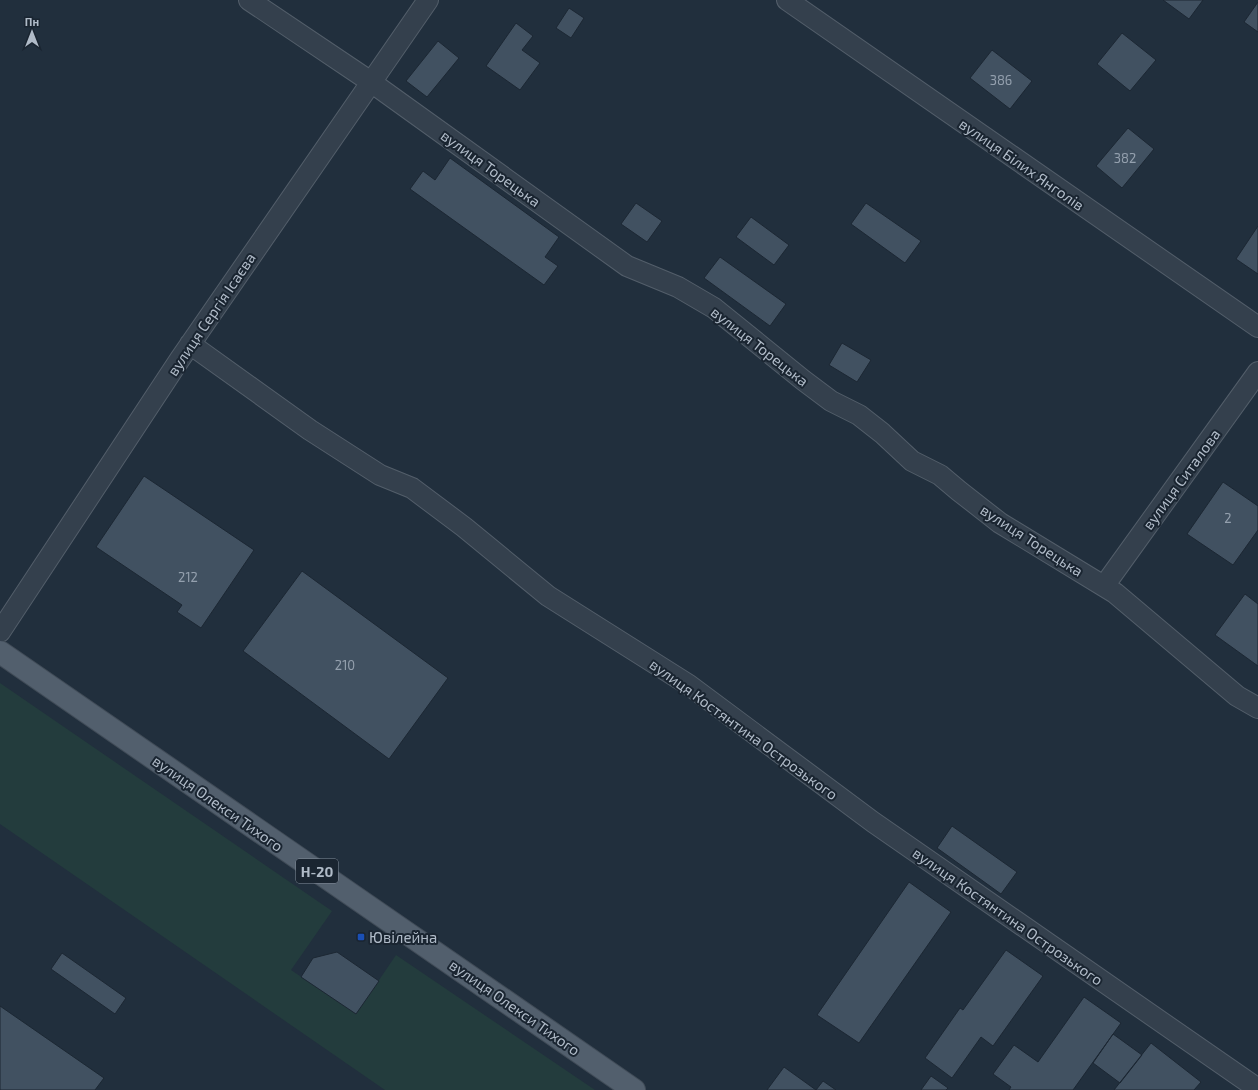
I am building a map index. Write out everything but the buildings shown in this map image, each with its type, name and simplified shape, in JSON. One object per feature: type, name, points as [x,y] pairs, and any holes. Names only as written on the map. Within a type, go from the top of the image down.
[{"type":"main road","name":"вулиця Олекси Тихого","points":[[0,652],[634,1090]]},
{"type":"street","name":"вулиця Торецька","points":[[249,0],[371,82],[627,266],[678,288],[714,308],[803,380],[832,401],[859,415],[882,433],[912,461],[940,475],[1000,523],[1115,593],[1237,696],[1258,708]]},
{"type":"street","name":"вулиця Сергія Ісаєва","points":[[0,632],[190,344],[428,0]]},
{"type":"street","name":"вулиця Білих Янголів","points":[[787,0],[1258,327]]},
{"type":"street","name":"вулиця Костянтина Острозького","points":[[190,344],[310,430],[380,475],[412,488],[464,527],[548,596],[689,685],[872,822],[1258,1089]]},
{"type":"street","name":"вулиця Ситалова","points":[[1104,586],[1258,372]]},
{"type":"green space","points":[[0,683],[332,911],[291,970],[356,1014],[396,955],[595,1090],[385,1090],[0,824]]},
{"type":"place","name":"Ювілейна","points":[[361,937]]}]
